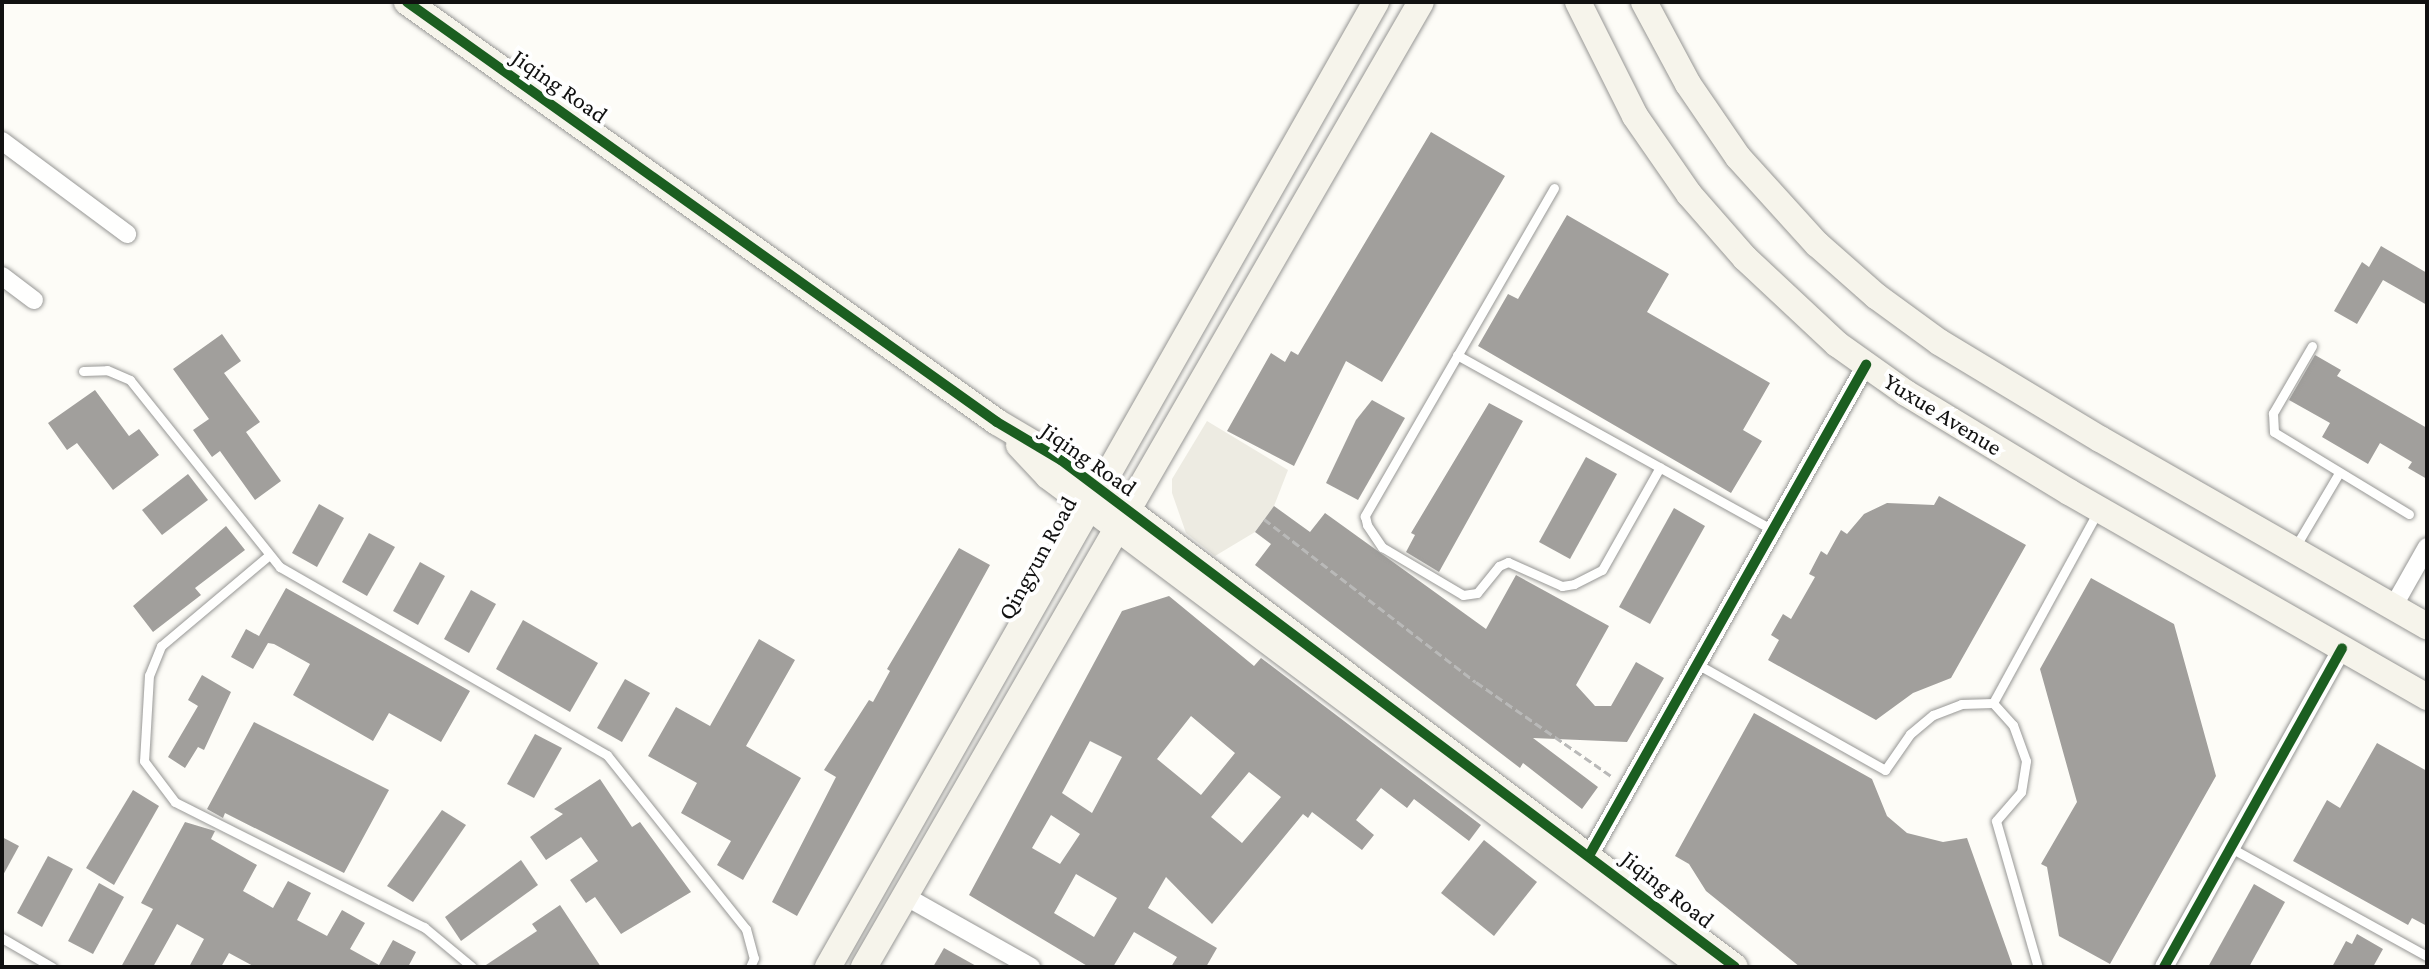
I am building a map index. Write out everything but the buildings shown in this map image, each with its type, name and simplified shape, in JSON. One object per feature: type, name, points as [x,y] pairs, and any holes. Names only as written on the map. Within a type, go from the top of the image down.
[{"type":"main road","name":"Jiqing Road","points":[[407,2],[997,422],[1702,967]]},
{"type":"main road","name":"Qingyun Road","points":[[828,967],[1376,2]]},
{"type":"main road","points":[[864,967],[1421,2]]},
{"type":"main road","name":"Yuxue Avenue","points":[[1578,2],[1635,116],[1689,194],[1774,288],[1866,365],[2099,509],[2427,697]]},
{"type":"main road","points":[[1644,2],[1688,84],[1738,157],[1846,271],[1939,342],[2427,626]]},
{"type":"main road","name":"Jiqing Road","points":[[1123,519],[1590,854],[1735,967]]},
{"type":"street","points":[[2,141],[127,234]]},
{"type":"street","points":[[2,276],[34,300]]},
{"type":"street","points":[[1590,854],[1866,365]]},
{"type":"street","points":[[2393,607],[2427,547]]},
{"type":"street","points":[[2164,967],[2342,648]]},
{"type":"street","points":[[905,896],[1031,967]]},
{"type":"lane","points":[[1554,188],[1365,516],[1382,547],[1463,595],[1477,593],[1499,566],[1508,562],[1562,586],[1594,576],[1660,467]]},
{"type":"lane","points":[[2312,346],[2272,424],[2278,438],[2409,514]]},
{"type":"lane","points":[[1457,355],[1773,530]]},
{"type":"lane","points":[[83,371],[107,370],[130,380],[268,556],[607,755],[746,929],[754,958],[750,967]]},
{"type":"lane","points":[[2294,550],[2339,473]]},
{"type":"lane","points":[[1993,703],[2099,509]]},
{"type":"lane","points":[[268,556],[161,646],[149,675],[144,761],[175,802],[424,927],[472,967]]},
{"type":"lane","points":[[1697,664],[1885,770],[1910,734],[1933,715],[1961,704],[1993,703],[2013,725],[2026,761],[2021,792],[1996,821],[2038,967]]},
{"type":"lane","points":[[2231,848],[2427,956]]},
{"type":"lane","points":[[2,938],[52,967]]},
{"type":"path","points":[[1264,519],[1476,682],[1627,788]]},
{"type":"shaded area","points":[[1207,421],[1288,470],[1274,506],[1255,532],[1215,556],[1186,533],[1172,493],[1172,479]]},
{"type":"cycle path","points":[[407,2],[997,422],[1061,460],[1735,967]]},
{"type":"cycle path","points":[[1590,854],[1866,365]]},
{"type":"cycle path","points":[[2164,967],[2342,648]]}]
